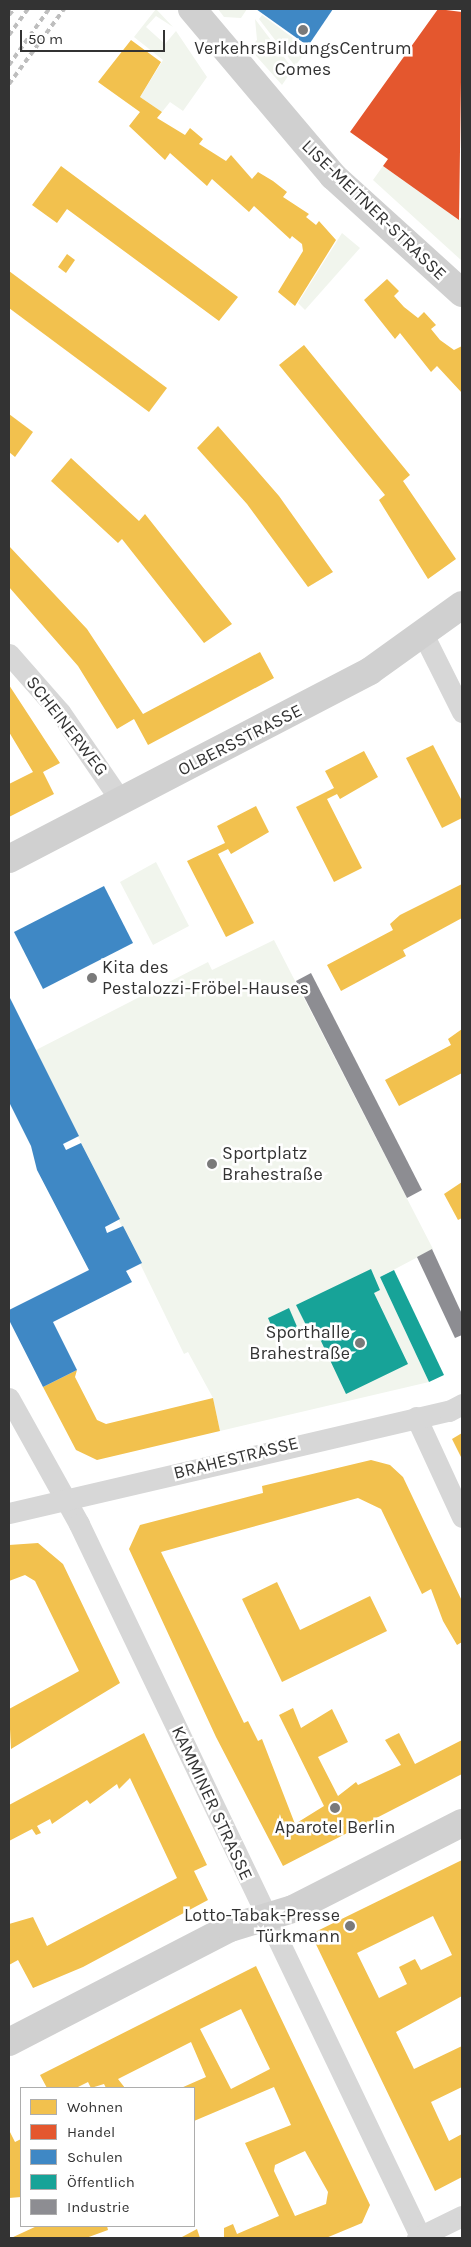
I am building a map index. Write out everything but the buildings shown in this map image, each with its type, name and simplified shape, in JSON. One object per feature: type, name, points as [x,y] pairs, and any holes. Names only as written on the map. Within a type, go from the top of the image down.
[{"type":"street","name":"LISE-MEITNER-STRASSE","points":[[192,9],[333,176],[462,293]]},
{"type":"street","name":"OLBERSSTRASSE","points":[[9,860],[346,685],[424,636],[462,605]]},
{"type":"street","points":[[424,636],[462,712]]},
{"type":"street","name":"SCHEINERWEG","points":[[9,654],[60,712],[121,801]]},
{"type":"street","name":"KAMMINER STRASSE","points":[[9,1398],[64,1499],[420,2238]]},
{"type":"street","name":"BRAHESTRASSE","points":[[9,1513],[416,1417],[462,1404]]},
{"type":"street","points":[[416,1417],[462,1516]]},
{"type":"street","points":[[9,2042],[230,1928],[293,1909],[462,1823]]},
{"type":"street","points":[[420,2238],[462,2216]]},
{"type":"shaded area","points":[[156,9],[173,27],[156,16],[146,27],[165,44],[176,31],[207,77],[183,111],[170,102],[162,112],[140,97],[163,60],[134,37]]},
{"type":"shaded area","points":[[218,9],[247,9],[241,18],[224,17]]},
{"type":"shaded area","points":[[262,15],[308,49],[295,66],[259,19]]},
{"type":"shaded area","points":[[255,19],[293,69],[282,85],[250,49],[257,40]]},
{"type":"shaded area","points":[[383,166],[459,220],[462,216],[462,261],[373,180]]},
{"type":"shaded area","points":[[342,233],[360,248],[305,310],[298,303]]},
{"type":"shaded area","points":[[156,862],[189,926],[153,945],[120,882]]},
{"type":"shaded area","points":[[274,940],[433,1249],[380,1277],[429,1382],[220,1431],[213,1398],[188,1352],[184,1354],[36,1050],[208,962],[212,970]]},
{"type":"railway","points":[[9,15],[14,9]]},
{"type":"railway","points":[[9,35],[28,9]]},
{"type":"railway","points":[[9,65],[49,9]]},
{"type":"railway","points":[[9,84],[64,9]]},
{"type":"place","name":"VerkehrsBildungsCentrum Comes","points":[[303,30]]},
{"type":"place","name":"Kita des Pestalozzi-Fröbel-Hauses","points":[[92,978]]},
{"type":"place","name":"Sportplatz Brahestraße","points":[[212,1164]]},
{"type":"place","name":"Sporthalle Brahestraße","points":[[360,1343]]},
{"type":"place","name":"Aparotel Berlin","points":[[335,1808]]},
{"type":"place","name":"Lotto-Tabak-Presse Türkmann","points":[[350,1926]]}]
